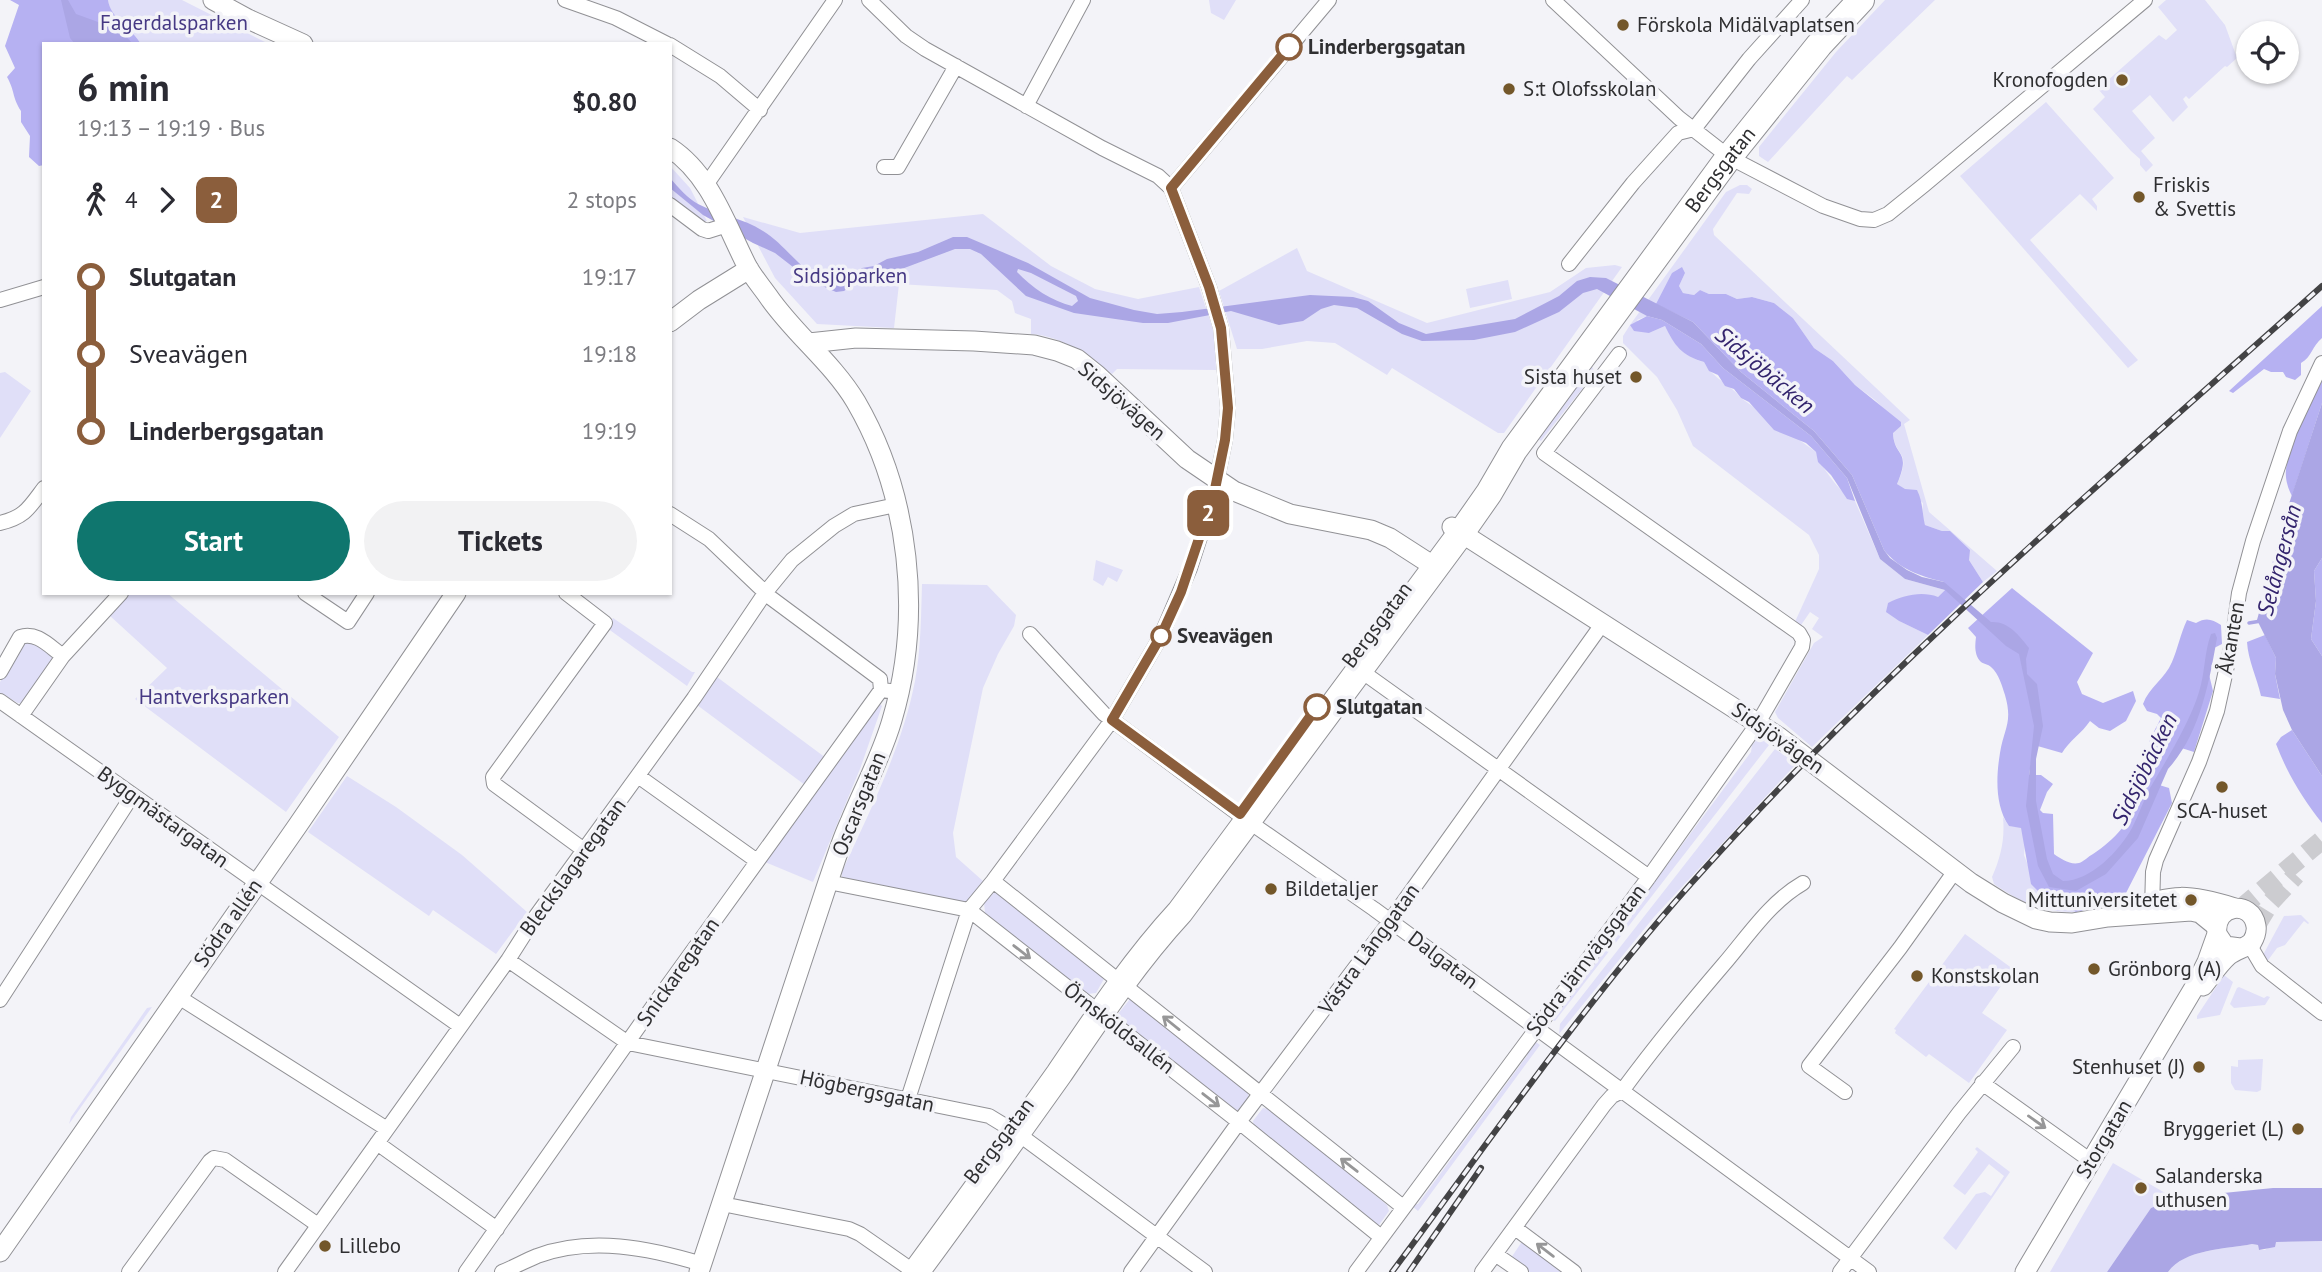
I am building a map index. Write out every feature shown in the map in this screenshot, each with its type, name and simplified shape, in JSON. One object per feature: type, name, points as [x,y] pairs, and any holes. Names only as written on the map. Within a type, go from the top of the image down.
[{"type":"highway","name":"Bergsgatan","points":[[914,1270],[1012,1131],[1152,943],[1170,905],[1244,818],[1456,530],[1480,487],[1514,450],[1729,157],[1819,45],[1861,0]]},
{"type":"street","points":[[213,0],[299,42]]},
{"type":"street","points":[[565,0],[598,4],[664,42]]},
{"type":"street","points":[[709,192],[760,110],[835,0]]},
{"type":"street","points":[[869,0],[906,36],[1026,106],[1158,176],[1171,188],[1221,328],[1228,408],[1218,480],[1181,592],[1161,636],[1112,720],[969,910],[908,1099]]},
{"type":"street","points":[[1026,106],[1083,0]]},
{"type":"street","points":[[1171,188],[1329,0]]},
{"type":"street","points":[[1553,0],[1694,129],[1729,157],[1823,206],[1860,219],[1874,220],[1888,214],[1924,185],[2145,0]]},
{"type":"street","points":[[1569,264],[1633,183],[1678,133],[1694,129],[1749,60],[1802,0]]},
{"type":"street","points":[[672,47],[720,76],[760,110]]},
{"type":"street","points":[[884,167],[898,167],[956,66]]},
{"type":"street","points":[[672,149],[684,158],[709,192],[721,226],[774,305],[809,343]]},
{"type":"street","points":[[672,206],[702,229],[721,226]]},
{"type":"street","points":[[672,320],[745,261]]},
{"type":"street","points":[[0,300],[42,288]]},
{"type":"street","name":"Sidsjövägen","points":[[809,343],[856,338],[974,341],[1034,345],[1057,351],[1077,359],[1097,375],[1187,459],[1218,480],[1267,506],[1290,514],[1371,530],[1390,538],[1430,564]]},
{"type":"street","name":"Oscarsgatan","points":[[700,1268],[828,882],[848,825],[879,757],[890,691],[907,644],[907,560],[886,467],[860,410],[830,366],[809,343]]},
{"type":"street","points":[[1585,352],[1605,371],[1619,354]]},
{"type":"street","name":"Åkanten","points":[[2152,908],[2152,872],[2199,762],[2217,711],[2232,643],[2239,593],[2253,541],[2290,431],[2322,363]]},
{"type":"street","name":"Södra Järnvägsgatan","points":[[1356,1272],[1649,877],[1758,723],[1802,647],[1803,640],[1799,633],[1544,453],[1605,371]]},
{"type":"street","points":[[0,523],[16,519],[26,512],[42,491]]},
{"type":"street","name":"Bleckslagaregatan","points":[[285,1272],[765,593],[792,560],[834,526],[854,514],[895,505]]},
{"type":"street","points":[[672,515],[709,539],[765,593],[880,678],[890,691]]},
{"type":"street","name":"Sidsjövägen","points":[[1456,530],[1808,757],[1955,871],[2003,904],[2036,919],[2072,923],[2152,908],[2180,896],[2205,899],[2235,908]]},
{"type":"street","points":[[21,716],[63,656],[119,595]]},
{"type":"street","points":[[308,595],[348,622],[367,595]]},
{"type":"street","name":"Södra allén","points":[[2,1244],[455,595]]},
{"type":"street","points":[[569,595],[605,622],[493,777],[494,783],[584,850]]},
{"type":"street","name":"Västra Långgatan","points":[[1131,1272],[1390,920],[1603,623]]},
{"type":"street","points":[[0,672],[20,637],[29,634],[36,636],[63,656]]},
{"type":"street","name":"Dalgatan","points":[[1030,634],[1104,714],[1244,818],[1390,920],[1869,1272]]},
{"type":"street","points":[[1354,666],[1649,877]]},
{"type":"street","name":"Snickaregatan","points":[[466,1272],[757,861],[890,691]]},
{"type":"street","name":"Byggmästargatan","points":[[1,706],[21,716],[460,1026]]},
{"type":"street","points":[[638,776],[757,861]]},
{"type":"street","points":[[0,1000],[132,796]]},
{"type":"street","points":[[1845,1092],[1809,1066],[1900,948],[1955,871]]},
{"type":"street","name":"Örnsköldsallén","points":[[993,881],[1403,1207]]},
{"type":"street","name":"Örnsköldsallén","points":[[828,882],[969,910],[1381,1237]]},
{"type":"street","points":[[1482,1272],[1604,1105],[1612,1096],[1622,1091],[1671,1024],[1763,917],[1803,883]]},
{"type":"street","name":"Sidsjövägen","points":[[2152,908],[2200,913],[2216,930]]},
{"type":"street","points":[[2245,946],[2256,931],[2255,921],[2248,912],[2235,908],[2221,915],[2216,930],[2225,946],[2245,946],[2262,966],[2322,1013]]},
{"type":"street","name":"Storgatan","points":[[2025,1272],[2183,1006],[2207,962],[2216,930]]},
{"type":"street","name":"Storgatan","points":[[2183,1006],[2225,960],[2245,946]]},
{"type":"street","name":"Högbergsgatan","points":[[508,960],[628,1044],[989,1116],[1205,1272]]},
{"type":"street","points":[[177,996],[387,1129]]},
{"type":"street","points":[[1840,1272],[1982,1083],[2013,1047]]},
{"type":"street","points":[[1982,1083],[2091,1161]]},
{"type":"street","points":[[377,1143],[497,1228]]},
{"type":"street","points":[[130,1272],[209,1161],[214,1158],[225,1160],[318,1225]]},
{"type":"street","points":[[722,1203],[849,1230],[860,1234],[914,1270]]},
{"type":"street","points":[[1515,1228],[1574,1272]]},
{"type":"street","points":[[502,1272],[539,1255],[589,1245],[662,1252],[700,1268]]},
{"type":"street","points":[[1495,1254],[1521,1272]]},
{"type":"green space","name":"Fagerdalsparken","points":[[108,0],[182,0],[265,42],[140,42],[110,7]]},
{"type":"green space","points":[[1209,0],[1236,0],[1224,20],[1211,13]]},
{"type":"green space","points":[[1885,0],[1935,0],[1852,80],[1847,76],[1768,162],[1759,156],[1759,147],[1836,52]]},
{"type":"green space","points":[[2166,0],[2205,0],[2225,25],[2236,59],[2189,99],[2186,96],[2183,99],[2188,107],[2173,122],[2150,95],[2132,111],[2155,138],[2141,151],[2153,165],[2146,172],[2140,165],[2140,159],[2093,109],[2105,97],[2098,89],[2159,35],[2166,40],[2177,30],[2158,7]]},
{"type":"green space","points":[[2046,102],[2114,178],[2092,199],[2097,211],[2080,194],[2030,240],[2138,360],[2128,368],[1960,176]]},
{"type":"green space","points":[[672,168],[690,188],[707,221],[700,222],[672,200]]},
{"type":"green space","points":[[1740,185],[1747,185],[1752,189],[1749,194],[1737,193],[1713,229],[1714,235],[1910,420],[1904,424],[1929,512],[1997,571],[1983,582],[1969,560],[1942,531],[1925,525],[1922,516],[1923,503],[1897,484],[1903,459],[1893,432],[1901,426],[1875,400],[1855,385],[1833,361],[1814,348],[1793,318],[1774,303],[1752,297],[1737,299],[1726,294],[1709,294],[1700,290],[1694,295],[1683,293],[1679,286],[1685,273],[1647,316],[1637,320],[1649,333],[1665,326],[1685,353],[1704,362],[1741,398],[1816,452],[1832,480],[1855,501],[1880,559],[1905,579],[1945,590],[1938,597],[1888,603],[1887,612],[1928,635],[1812,747],[1778,718],[1775,712],[1814,643],[1823,637],[1812,629],[1819,618],[1810,612],[1799,628],[1794,624],[1819,569],[1819,555],[1809,535],[1693,446],[1677,410],[1657,377],[1623,343],[1623,336],[1630,325],[1726,192]]},
{"type":"green space","name":"Sidsjöparken","points":[[983,214],[1051,266],[1095,289],[1138,299],[1199,287],[1215,335],[1216,370],[1117,369],[1112,374],[1064,343],[1031,334],[1031,319],[1015,313],[1012,301],[997,290],[899,284],[894,328],[817,324],[775,278],[743,217],[800,233]]},
{"type":"green space","points":[[1297,248],[1307,271],[1427,323],[1550,292],[1586,268],[1615,265],[1622,267],[1504,433],[1498,433],[1392,368],[1387,375],[1335,343],[1307,341],[1262,349],[1237,349],[1219,291]]},
{"type":"green space","points":[[1508,280],[1512,299],[1470,308],[1466,289]]},
{"type":"green space","points":[[1591,365],[1595,372],[1593,375],[1541,441],[1538,439]]},
{"type":"green space","points":[[5,372],[31,391],[0,438],[0,373]]},
{"type":"green space","points":[[1096,560],[1123,570],[1117,582],[1108,577],[1103,586],[1093,580]]},
{"type":"green space","points":[[922,584],[987,585],[1016,615],[1014,626],[983,688],[953,833],[956,857],[983,881],[963,903],[842,877],[894,755],[909,706],[918,657]]},
{"type":"green space","name":"Hantverksparken","points":[[127,595],[169,595],[339,737],[286,812],[135,699],[167,668],[109,615]]},
{"type":"green space","points":[[613,618],[695,672],[687,686],[607,628]]},
{"type":"green space","points":[[29,638],[53,654],[53,659],[23,703],[18,703],[0,693],[0,682],[24,640]]},
{"type":"green space","points":[[717,677],[826,758],[805,785],[697,705]]},
{"type":"green space","points":[[879,703],[882,706],[860,769],[813,882],[765,862]]},
{"type":"green space","points":[[1759,737],[1769,745],[1555,1021],[1552,1020],[1751,752],[1752,745]]},
{"type":"green space","points":[[1775,749],[1797,763],[1654,917],[1559,1034],[1560,1024]]},
{"type":"green space","points":[[347,776],[396,807],[462,855],[527,912],[496,954],[433,910],[429,916],[308,832]]},
{"type":"green space","points":[[2003,817],[2009,826],[2021,827],[2025,843],[2024,855],[2038,891],[2076,912],[2053,911],[2033,905],[1994,884],[1992,877],[2002,848]]},
{"type":"green space","points":[[996,891],[1105,977],[1096,993],[1087,994],[985,913],[984,902]]},
{"type":"green space","points":[[2301,915],[2309,923],[2304,921],[2266,963],[2263,955],[2284,916]]},
{"type":"green space","points":[[1965,934],[2013,969],[1982,1013],[2007,1030],[1969,1083],[1929,1054],[1926,1057],[1895,1033],[1894,1029]]},
{"type":"green space","points":[[2224,975],[2233,982],[2220,1015],[2197,1019],[2197,1016]]},
{"type":"green space","points":[[2239,987],[2264,998],[2270,997],[2265,1005],[2234,1008],[2230,1004]]},
{"type":"green space","points":[[1130,999],[1247,1089],[1249,1098],[1241,1110],[1233,1110],[1118,1019],[1118,1014]]},
{"type":"green space","points":[[152,1007],[69,1124],[71,1117],[147,1008]]},
{"type":"green space","points":[[1533,1040],[1540,1045],[1418,1211],[1411,1205],[1418,1204],[1527,1056],[1529,1043]]},
{"type":"green space","points":[[2263,1059],[2261,1090],[2235,1090],[2231,1083],[2231,1066],[2238,1067],[2238,1060]]},
{"type":"green space","points":[[1263,1108],[1271,1109],[1387,1205],[1389,1211],[1379,1225],[1372,1224],[1254,1128],[1253,1121]]},
{"type":"green space","points":[[1977,1147],[2010,1172],[1956,1250],[1943,1238],[1976,1194],[1985,1192],[1991,1196],[2004,1176],[1989,1164],[1965,1195],[1953,1186],[1978,1152],[1975,1149]]},
{"type":"green space","points":[[2113,1163],[2174,1198],[2151,1208],[2107,1272],[2050,1272]]},
{"type":"green space","points":[[1523,1240],[1566,1272],[1530,1272],[1511,1258]]},
{"type":"green space","points":[[2322,1241],[2322,1272],[2168,1272],[2184,1259],[2207,1251],[2252,1244],[2258,1245],[2259,1250],[2265,1250],[2275,1242]]},
{"type":"shaded area","points":[[10,0],[108,0],[117,18],[140,42],[42,42],[42,165],[39,166],[29,157],[30,136],[21,122],[21,111],[7,77],[15,68],[5,46],[19,5]]},
{"type":"shaded area","points":[[1682,267],[1685,273],[1679,286],[1683,293],[1694,295],[1700,290],[1709,294],[1726,294],[1737,299],[1752,297],[1774,303],[1793,318],[1814,348],[1833,361],[1855,385],[1901,422],[1901,426],[1893,433],[1903,459],[1897,484],[1905,489],[1917,490],[1925,525],[1950,531],[1970,550],[1969,560],[1983,582],[1928,635],[1886,612],[1888,603],[1913,595],[1938,597],[1945,590],[1944,582],[1911,571],[1890,557],[1884,550],[1852,475],[1814,431],[1741,372],[1693,322],[1656,304],[1672,273]]},
{"type":"shaded area","points":[[2322,306],[2322,338],[2308,358],[2301,363],[2301,375],[2295,380],[2286,377],[2283,372],[2264,369],[2233,393],[2229,391]]},
{"type":"shaded area","points":[[1647,316],[1662,320],[1701,344],[1723,368],[1811,436],[1847,478],[1855,501],[1847,499],[1831,475],[1818,462],[1816,452],[1806,443],[1774,430],[1749,402],[1741,398],[1734,389],[1725,386],[1718,375],[1709,371],[1704,362],[1690,357],[1680,349],[1665,326],[1649,333],[1634,331],[1630,325]]},
{"type":"shaded area","points":[[2322,378],[2322,403],[2292,496],[2286,480],[2287,461]]},
{"type":"shaded area","points":[[2322,558],[2322,656],[2311,639],[2316,601],[2314,571]]},
{"type":"shaded area","points":[[2012,588],[2093,653],[2077,682],[2082,694],[2103,703],[2133,691],[2136,701],[2126,721],[2110,731],[2099,728],[2090,721],[2062,753],[2034,745],[2029,775],[2041,775],[2053,784],[2040,810],[2053,814],[2054,854],[2072,863],[2081,862],[2101,848],[2124,826],[2134,809],[2136,789],[2152,770],[2149,742],[2161,718],[2147,711],[2143,704],[2169,668],[2187,620],[2196,623],[2209,620],[2221,625],[2222,644],[2210,650],[2207,666],[2213,691],[2194,752],[2175,746],[2156,784],[2169,788],[2172,803],[2126,893],[2117,902],[2076,912],[2038,891],[2031,884],[2021,828],[2009,826],[2001,810],[1998,772],[2008,719],[2007,705],[1996,673],[1977,656],[1976,637],[1968,628]]},
{"type":"shaded area","points":[[2265,635],[2276,658],[2275,674],[2280,699],[2261,696],[2249,656],[2247,642]]},
{"type":"shaded area","points":[[2292,730],[2322,776],[2322,823],[2296,785],[2276,744]]},
{"type":"water","points":[[61,0],[68,0],[76,14],[120,30],[131,42],[73,42]]},
{"type":"water","points":[[672,180],[694,202],[755,227],[773,238],[809,272],[830,283],[842,284],[862,268],[918,252],[953,237],[967,237],[1028,263],[1090,298],[1134,310],[1157,314],[1310,295],[1353,297],[1368,301],[1399,323],[1426,334],[1515,319],[1559,296],[1577,281],[1590,277],[1606,278],[1693,322],[1741,372],[1814,431],[1852,475],[1884,550],[1890,558],[1922,577],[1944,582],[1991,622],[2003,624],[2013,630],[2029,648],[2026,659],[2027,674],[2037,684],[2043,726],[2036,759],[2036,801],[2047,859],[2053,874],[2063,881],[2084,876],[2112,855],[2126,837],[2190,716],[2201,685],[2211,634],[2215,633],[2217,638],[2202,707],[2188,740],[2168,769],[2138,838],[2106,874],[2076,891],[2049,887],[2038,866],[2026,806],[2034,726],[2019,654],[2006,646],[1945,590],[1905,579],[1880,559],[1847,478],[1811,436],[1723,368],[1701,344],[1662,320],[1647,316],[1597,289],[1583,293],[1559,312],[1515,332],[1474,340],[1422,341],[1402,334],[1357,308],[1334,305],[1321,309],[1303,321],[1279,325],[1231,311],[1168,323],[1143,323],[1074,313],[1026,296],[981,254],[970,249],[955,249],[891,273],[858,280],[844,291],[836,292],[811,281],[775,253],[703,215],[672,190]],"holes":[[[1018,269],[1076,296],[1078,301],[1072,306],[1057,301],[1029,283],[1017,272]]]},
{"type":"water","name":"Selångersån","points":[[2322,403],[2322,558],[2314,571],[2316,601],[2311,639],[2322,656],[2322,776],[2292,730],[2283,710],[2275,674],[2276,658],[2257,620],[2286,513]]},
{"type":"water","points":[[2273,1188],[2322,1188],[2322,1241],[2276,1242],[2275,1247],[2259,1250],[2258,1245],[2252,1244],[2207,1251],[2184,1259],[2168,1272],[2107,1272],[2151,1208],[2174,1198]]},
{"type":"waterway","name":"Sidsjöbäcken","points":[[2249,623],[2261,621]]},
{"type":"tunnel","points":[[2240,909],[2322,840]]},
{"type":"tunnel","points":[[2256,926],[2270,903],[2296,875]]},
{"type":"railway","points":[[1392,1272],[1583,1014],[1664,915],[1778,789],[1852,714],[2006,568],[2322,286]]},
{"type":"railway","points":[[1409,1272],[1481,1168]]},
{"type":"bus line","name":"2","points":[[1289,47],[1171,188],[1209,287],[1221,328],[1228,408],[1225,440],[1214,494],[1181,592],[1161,636],[1112,720],[1240,814],[1317,707]]},
{"type":"place","name":"Förskola Midälvaplatsen","points":[[1623,25]]},
{"type":"place","name":"Linderbergsgatan","points":[[1289,47]]},
{"type":"place","name":"Kronofogden","points":[[2122,80]]},
{"type":"place","name":"S:t Olofsskolan","points":[[1509,89]]},
{"type":"place","name":"Friskis & Svettis","points":[[2139,197]]},
{"type":"place","name":"Sista huset","points":[[1636,377]]},
{"type":"place","name":"Sveavägen","points":[[1161,636]]},
{"type":"place","name":"Slutgatan","points":[[1317,707]]},
{"type":"place","name":"SCA-huset","points":[[2222,787]]},
{"type":"place","name":"Bildetaljer","points":[[1271,889]]},
{"type":"place","name":"Mittuniversitetet","points":[[2191,900]]},
{"type":"place","name":"Grönborg (A)","points":[[2094,969]]},
{"type":"place","name":"Konstskolan","points":[[1917,976]]},
{"type":"place","name":"Stenhuset (J)","points":[[2199,1067]]},
{"type":"place","name":"Bryggeriet (L)","points":[[2298,1129]]},
{"type":"place","name":"Salanderska uthusen","points":[[2141,1188]]},
{"type":"place","name":"Lillebo","points":[[325,1246]]}]
